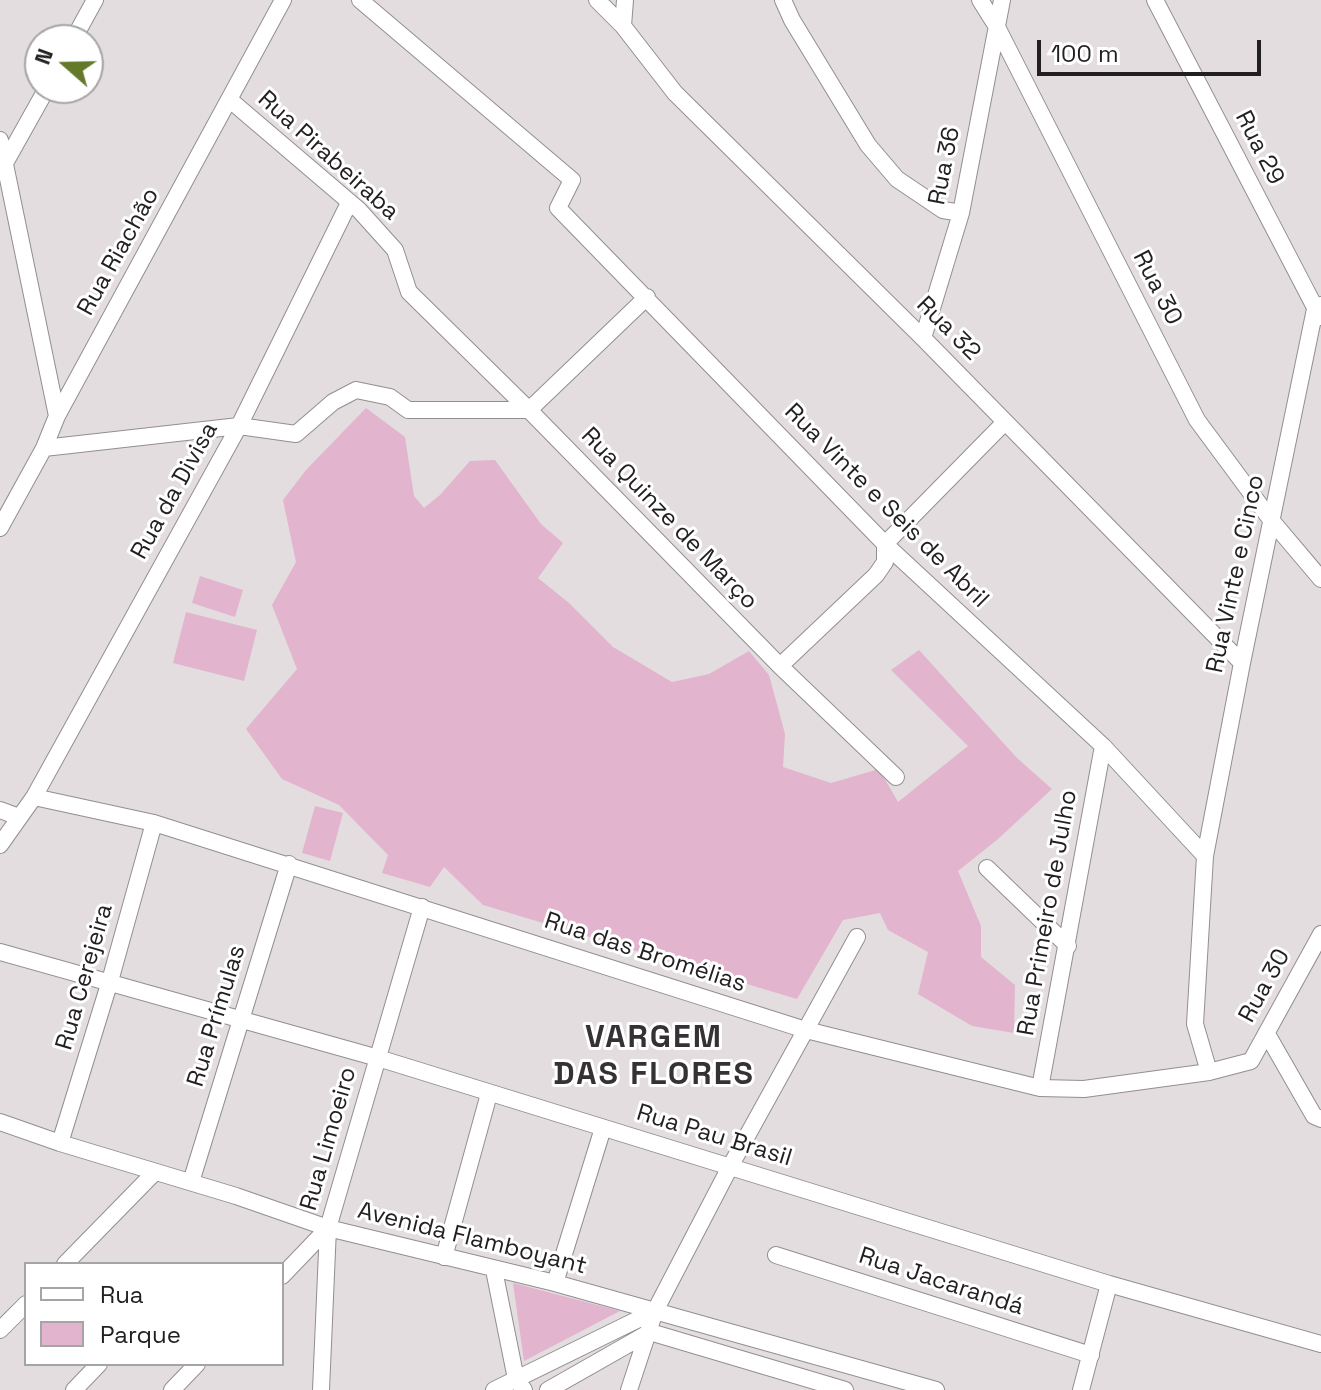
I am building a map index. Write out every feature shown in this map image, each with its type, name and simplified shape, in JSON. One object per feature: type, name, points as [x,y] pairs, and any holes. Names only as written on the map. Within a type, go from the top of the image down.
[{"type":"street","points":[[82,24],[95,0]]},
{"type":"street","name":"Rua Riachão","points":[[0,528],[44,448],[57,416],[283,0]]},
{"type":"street","name":"Rua Vinte e Seis de Abril","points":[[360,0],[572,180],[558,208],[885,544],[1103,746],[1205,856]]},
{"type":"street","name":"Rua 32","points":[[597,0],[623,26],[675,93],[923,338],[1242,663]]},
{"type":"street","points":[[623,26],[625,0]]},
{"type":"street","points":[[783,0],[868,145],[897,179],[943,210],[961,213]]},
{"type":"street","name":"Rua 30","points":[[980,0],[997,27],[1197,420],[1271,520],[1321,579]]},
{"type":"street","name":"Rua 36","points":[[923,338],[961,213],[1002,0]]},
{"type":"street","name":"Rua 29","points":[[1155,0],[1319,311]]},
{"type":"street","name":"Rua Pirabeiraba","points":[[230,100],[349,203],[395,250],[409,292]]},
{"type":"street","points":[[5,163],[38,104]]},
{"type":"street","points":[[0,140],[57,416]]},
{"type":"street","name":"Rua da Divisa","points":[[0,845],[34,797],[239,426],[349,203]]},
{"type":"street","name":"Rua Quinze de Março","points":[[409,292],[780,666],[896,777]]},
{"type":"street","points":[[44,448],[239,426],[296,434],[333,402],[356,390],[390,397],[408,410],[529,410],[647,297]]},
{"type":"street","name":"Rua Vinte e Cinco","points":[[1209,1072],[1195,1024],[1205,856],[1271,520],[1319,311]]},
{"type":"street","points":[[780,666],[876,575],[885,562],[885,544],[1005,422]]},
{"type":"street","name":"Rua Primeiro de Julho","points":[[1040,1088],[1103,746]]},
{"type":"street","name":"Rua das Bromélias","points":[[34,797],[154,823],[806,1030],[1040,1088],[1084,1089],[1209,1072],[1251,1061]]},
{"type":"street","points":[[0,810],[19,817]]},
{"type":"street","name":"Rua Cerejeira","points":[[60,1143],[154,823]]},
{"type":"street","name":"Rua Prímulas","points":[[191,1182],[289,864]]},
{"type":"street","points":[[987,868],[1068,946]]},
{"type":"street","name":"Rua Limoeiro","points":[[321,1390],[328,1228],[422,907]]},
{"type":"street","name":"Rua 30","points":[[1251,1061],[1321,934]]},
{"type":"street","points":[[629,1390],[655,1311],[731,1165],[857,937]]},
{"type":"street","name":"Rua Pau Brasil","points":[[0,952],[378,1058],[1109,1284],[1321,1344]]},
{"type":"street","points":[[1267,1034],[1314,1116],[1321,1119]]},
{"type":"street","points":[[444,1257],[489,1094]]},
{"type":"street","name":"Avenida Flamboyant","points":[[0,1122],[328,1228],[555,1283],[936,1390]]},
{"type":"street","points":[[555,1283],[603,1128]]},
{"type":"street","points":[[67,1262],[155,1172]]},
{"type":"street","points":[[284,1274],[328,1228]]},
{"type":"street","name":"Rua Jacarandá","points":[[776,1255],[1091,1355]]},
{"type":"street","points":[[494,1270],[520,1385]]},
{"type":"street","points":[[1081,1390],[1109,1284]]},
{"type":"street","points":[[0,1306],[22,1308]]},
{"type":"street","points":[[0,1330],[22,1308]]},
{"type":"street","points":[[494,1390],[520,1385],[655,1311]]},
{"type":"street","points":[[548,1390],[650,1332],[814,1386],[845,1390]]},
{"type":"street","points":[[814,1386],[825,1359]]},
{"type":"street","points":[[74,1390],[97,1366]]},
{"type":"street","points":[[172,1390],[195,1366]]},
{"type":"green space","points":[[366,408],[405,437],[414,496],[424,508],[470,461],[495,460],[541,524],[563,543],[538,578],[569,603],[613,647],[672,682],[709,674],[749,651],[769,675],[785,734],[783,767],[831,783],[879,769],[898,802],[968,746],[891,670],[919,650],[1017,758],[1052,789],[958,871],[981,926],[981,957],[1015,985],[1014,1033],[972,1026],[918,994],[928,952],[888,930],[880,913],[843,920],[797,999],[483,905],[444,867],[430,887],[382,873],[388,855],[339,805],[282,779],[246,729],[297,669],[272,605],[296,562],[283,500],[306,470]]},
{"type":"green space","points":[[200,576],[243,590],[235,617],[192,603]]},
{"type":"green space","points":[[186,612],[257,630],[244,681],[173,663]]},
{"type":"green space","points":[[315,806],[343,813],[330,861],[302,853]]},
{"type":"green space","points":[[513,1283],[620,1311],[524,1361]]},
{"type":"district","name":"VARGEM DAS FLORES","points":[[654,1056]]}]
